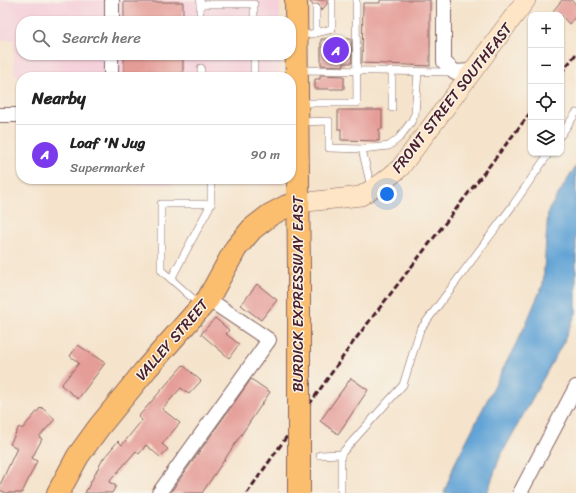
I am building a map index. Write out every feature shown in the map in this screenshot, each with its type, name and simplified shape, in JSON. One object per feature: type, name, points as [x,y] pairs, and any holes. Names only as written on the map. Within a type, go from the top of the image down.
[{"type":"main road","name":"BURDICK EXPRESSWAY EAST","points":[[296,0],[306,35],[296,69],[299,268],[299,493]]},
{"type":"main road","name":"VALLEY STREET","points":[[58,493],[78,456],[99,427],[147,368],[205,302],[236,248],[252,229],[281,209],[298,203]]},
{"type":"street","points":[[112,0],[112,16]]},
{"type":"street","points":[[444,0],[444,62],[463,72]]},
{"type":"street","name":"FRONT STREET SOUTHEAST","points":[[298,203],[361,196],[372,190],[400,168],[405,145],[463,72],[516,16],[526,0]]},
{"type":"street","points":[[111,72],[112,60]]},
{"type":"street","points":[[0,115],[16,115]]},
{"type":"street","points":[[159,493],[268,340],[205,302]]},
{"type":"street","points":[[520,493],[571,405],[576,387]]},
{"type":"lane","points":[[306,35],[332,29],[332,0]]},
{"type":"lane","points":[[296,112],[357,103],[356,0]]},
{"type":"lane","points":[[200,16],[200,2],[254,4],[254,16]]},
{"type":"lane","points":[[306,35],[316,8]]},
{"type":"lane","points":[[254,60],[254,72]]},
{"type":"lane","points":[[296,69],[463,72]]},
{"type":"lane","points":[[392,71],[392,108]]},
{"type":"lane","points":[[296,112],[329,121],[329,148],[362,149],[405,145],[415,114],[418,71]]},
{"type":"lane","points":[[564,131],[576,113]]},
{"type":"lane","points":[[362,149],[372,190]]},
{"type":"lane","points":[[341,493],[341,454],[403,385],[420,330],[514,205],[547,156]]},
{"type":"lane","points":[[171,279],[211,204],[211,184]]},
{"type":"lane","points":[[205,302],[160,270],[161,204],[211,204]]},
{"type":"lane","points":[[320,455],[341,454]]},
{"type":"shaded area","points":[[0,0],[280,0],[280,16],[16,16],[16,60],[280,60],[280,72],[16,72],[16,76],[14,76],[14,40],[0,40]]},
{"type":"water","points":[[576,166],[576,313],[564,341],[500,457],[487,493],[444,493],[455,463],[525,326],[543,284],[548,211]]},
{"type":"building","points":[[308,0],[327,0],[327,4],[321,11],[319,4],[313,5]]},
{"type":"building","points":[[380,0],[430,0],[430,66],[362,63],[363,3],[380,3]]},
{"type":"building","points":[[562,0],[571,0],[576,4],[576,16],[569,24],[564,18],[564,12],[553,11]]},
{"type":"building","points":[[124,2],[183,2],[183,16],[124,16]]},
{"type":"building","points":[[321,39],[351,39],[352,63],[344,63],[344,66],[321,65]]},
{"type":"building","points":[[124,60],[183,60],[183,72],[124,72]]},
{"type":"building","points":[[320,75],[344,76],[344,89],[315,89],[315,79],[320,79]]},
{"type":"building","points":[[338,110],[382,110],[382,129],[379,129],[379,141],[341,140],[341,129],[338,129]]},
{"type":"building","points":[[257,284],[277,300],[261,320],[241,305]]},
{"type":"building","points":[[215,318],[229,330],[226,334],[239,344],[229,358],[201,334]]},
{"type":"building","points":[[78,345],[105,363],[78,399],[61,385],[79,363],[70,356]]},
{"type":"building","points":[[183,365],[201,381],[189,394],[181,388],[162,409],[180,423],[162,444],[168,449],[160,457],[146,445],[139,454],[136,451],[109,482],[116,486],[112,493],[85,493],[103,459],[118,441],[122,445],[142,420],[138,417]]},
{"type":"building","points":[[351,378],[368,390],[338,434],[320,421]]},
{"type":"building","points":[[251,379],[270,392],[202,493],[170,493]]},
{"type":"building","points":[[41,407],[55,419],[39,437],[42,439],[32,458],[37,461],[22,493],[6,493],[0,490],[0,485],[17,448],[10,444],[19,427],[22,429]]},
{"type":"railway","points":[[564,69],[576,54]]},
{"type":"railway","points":[[247,493],[354,341],[528,116]]},
{"type":"place","name":"Loaf 'N Jug","points":[[336,50]]}]
